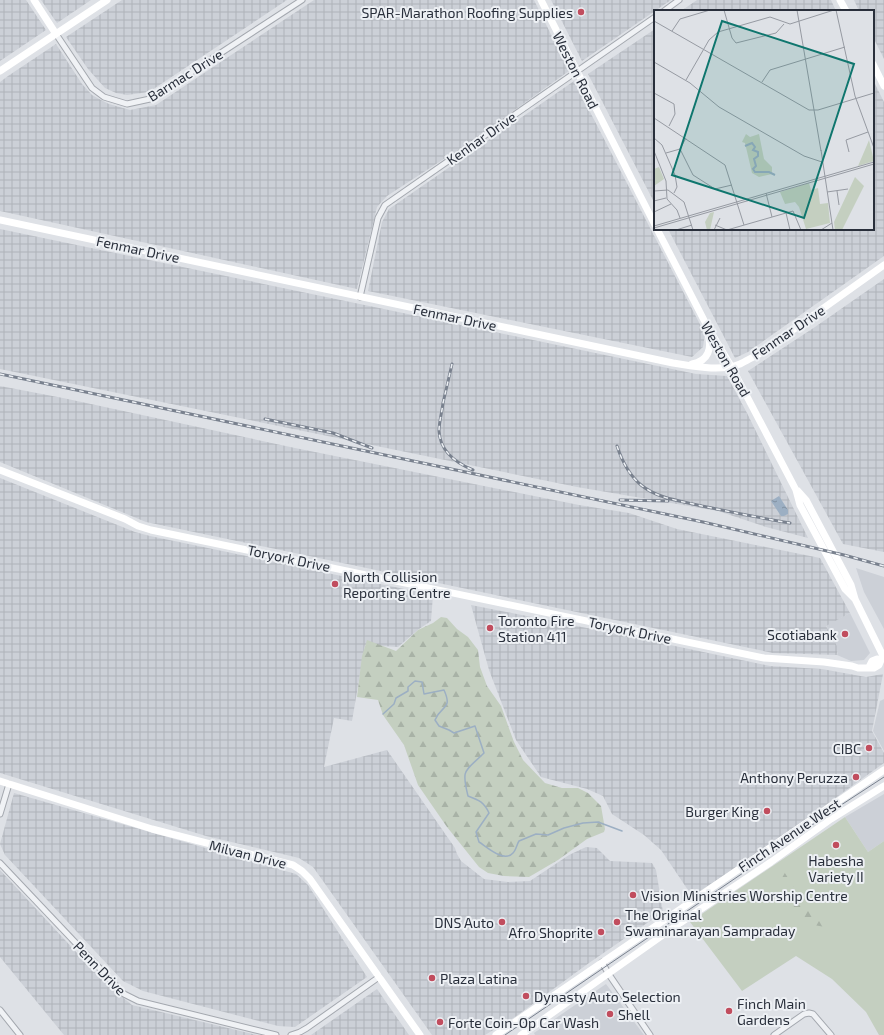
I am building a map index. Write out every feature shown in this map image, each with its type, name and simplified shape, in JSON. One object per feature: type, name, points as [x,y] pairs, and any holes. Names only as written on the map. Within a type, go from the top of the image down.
[{"type":"street","name":"Barmac Drive","points":[[34,0],[92,88],[104,97],[127,104],[150,99],[302,0]]},
{"type":"street","points":[[0,71],[107,0]]},
{"type":"street","name":"Weston Road","points":[[541,0],[654,223]]},
{"type":"street","points":[[665,10],[679,0]]},
{"type":"street","points":[[840,0],[845,10]]},
{"type":"street","name":"Kenhar Drive","points":[[360,297],[378,218],[385,205],[654,18]]},
{"type":"street","points":[[874,66],[884,86]]},
{"type":"street","name":"Fenmar Drive","points":[[0,220],[673,363],[703,368],[732,366],[759,354],[884,265]]},
{"type":"street","name":"Weston Road","points":[[658,230],[706,324],[732,366],[796,490],[806,500],[852,585],[855,599],[883,659]]},
{"type":"street","points":[[686,364],[700,362],[709,351],[711,342],[706,324]]},
{"type":"street","name":"Toryork Drive","points":[[0,470],[151,530],[764,658],[824,662],[858,668],[869,667],[872,661],[883,659]]},
{"type":"street","name":"Finch Avenue West","points":[[496,1035],[884,770]]},
{"type":"street","name":"Milvan Drive","points":[[0,781],[152,829],[293,865],[310,878],[420,1035]]},
{"type":"street","points":[[0,814],[9,784]]},
{"type":"street","name":"Finch Avenue West","points":[[521,1035],[608,973],[752,876],[831,819],[884,786]]},
{"type":"street","name":"Penn Drive","points":[[0,863],[124,994],[138,1001],[276,1035]]},
{"type":"street","points":[[602,962],[650,1035]]},
{"type":"street","points":[[291,1035],[307,1028],[379,977]]},
{"type":"street","points":[[0,1010],[20,1035]]},
{"type":"street","points":[[774,1035],[804,1014],[809,1013],[813,1014],[831,1035]]},
{"type":"shaded area","points":[[0,0],[26,0],[46,30],[0,61]]},
{"type":"shaded area","points":[[41,0],[91,0],[57,23]]},
{"type":"shaded area","points":[[122,0],[287,0],[149,92],[127,95],[116,93],[105,88],[88,69],[66,37]]},
{"type":"shaded area","points":[[314,0],[534,0],[569,71],[473,140],[387,196],[377,207],[357,289],[0,211],[0,82],[8,76],[56,44],[82,84],[92,95],[109,104],[130,110],[156,105]]},
{"type":"shaded area","points":[[551,0],[671,0],[656,10],[654,10],[654,12],[582,61]]},
{"type":"shaded area","points":[[697,0],[831,0],[836,10],[682,10]]},
{"type":"shaded area","points":[[854,0],[884,0],[884,59],[874,39],[874,10],[859,10]]},
{"type":"shaded area","points":[[654,30],[654,202],[588,74]]},
{"type":"shaded area","points":[[574,81],[705,334],[703,347],[692,357],[368,291],[382,222],[389,209]]},
{"type":"shaded area","points":[[874,82],[884,102],[884,256],[748,352],[735,358],[669,230],[874,230]]},
{"type":"shaded area","points":[[0,229],[696,374],[727,376],[747,413],[808,538],[766,527],[718,511],[577,487],[0,369]]},
{"type":"shaded area","points":[[884,279],[884,552],[843,544],[748,371]]},
{"type":"shaded area","points":[[0,386],[63,398],[295,448],[579,505],[629,513],[677,529],[820,558],[850,613],[826,626],[838,648],[837,655],[773,653],[146,522],[0,462]]},
{"type":"shaded area","points":[[0,478],[135,532],[433,595],[431,621],[398,647],[365,645],[352,721],[334,718],[324,767],[387,750],[455,848],[461,861],[484,879],[508,882],[530,881],[569,855],[586,847],[597,848],[610,861],[652,863],[656,870],[663,912],[589,963],[515,1017],[485,1035],[432,1035],[313,867],[299,858],[206,836],[0,773]]},
{"type":"shaded area","points":[[856,568],[884,577],[884,629],[864,592]]},
{"type":"shaded area","points":[[471,605],[770,666],[822,669],[866,677],[883,674],[872,731],[884,753],[884,763],[798,825],[789,834],[692,896],[661,850],[644,835],[612,814],[603,796],[587,789],[541,777],[516,740],[489,670]]},
{"type":"shaded area","points":[[850,613],[870,653],[864,660],[851,661],[837,655],[838,652],[826,625]]},
{"type":"shaded area","points":[[884,699],[884,751],[873,731],[880,701]]},
{"type":"shaded area","points":[[14,793],[296,874],[308,885],[367,977],[295,1027],[278,1026],[143,991],[123,981],[5,855],[0,844]]},
{"type":"shaded area","points":[[884,794],[884,841],[868,852],[845,817]]},
{"type":"shaded area","points":[[0,870],[104,982],[132,1005],[257,1035],[64,1035],[0,957]]},
{"type":"shaded area","points":[[606,984],[644,1035],[535,1035],[534,1033]]},
{"type":"shaded area","points":[[377,989],[409,1035],[311,1035]]},
{"type":"green space","points":[[441,617],[447,618],[457,629],[468,637],[478,650],[480,667],[487,686],[501,706],[514,742],[523,760],[545,783],[562,788],[578,788],[588,793],[601,806],[605,829],[604,832],[587,839],[558,860],[529,877],[504,876],[488,873],[479,867],[447,827],[418,785],[404,745],[383,715],[378,700],[357,697],[362,656],[367,640],[396,651],[418,630],[433,623]]},
{"type":"green space","points":[[845,817],[868,852],[884,841],[884,1035],[879,1035],[866,1012],[832,979],[796,956],[742,991],[690,922]]},
{"type":"green space","points":[[783,870],[807,908],[823,918],[825,927],[808,924],[792,915],[779,883]]},
{"type":"water","points":[[779,496],[788,510],[788,514],[784,516],[781,516],[771,501]]},
{"type":"waterway","points":[[383,714],[394,704],[396,698],[408,691],[408,687],[415,681],[422,682],[424,694],[444,690],[447,704],[437,715],[435,720],[439,726],[454,733],[475,726],[484,753],[466,771],[466,787],[468,796],[481,802],[489,813],[476,832],[479,842],[500,855],[509,856],[514,852],[519,841],[536,834],[548,835],[564,828],[583,823],[598,822],[622,831]]},
{"type":"tram line","points":[[505,1035],[884,777]]},
{"type":"railway","points":[[452,364],[440,421],[440,438],[442,445],[455,460],[473,470]]},
{"type":"railway","points":[[0,374],[703,522],[844,555],[884,566]]},
{"type":"railway","points":[[265,419],[333,433],[372,448]]},
{"type":"railway","points":[[617,446],[629,472],[648,490],[678,501],[790,523]]},
{"type":"railway","points":[[620,500],[668,501]]},
{"type":"place","name":"SPAR-Marathon Roofing Supplies","points":[[581,12]]},
{"type":"place","name":"North Collision Reporting Centre","points":[[335,584]]},
{"type":"place","name":"Toronto Fire Station 411","points":[[490,628]]},
{"type":"place","name":"Scotiabank","points":[[845,634]]},
{"type":"place","name":"CIBC","points":[[869,748]]},
{"type":"place","name":"Anthony Peruzza","points":[[856,777]]},
{"type":"place","name":"Burger King","points":[[767,811]]},
{"type":"place","name":"Habesha Variety II","points":[[836,845]]},
{"type":"place","name":"Vision Ministries Worship Centre","points":[[633,895]]},
{"type":"place","name":"DNS Auto","points":[[502,922]]},
{"type":"place","name":"The Original Swaminarayan Sampraday","points":[[617,922]]},
{"type":"place","name":"Afro Shoprite","points":[[601,932]]},
{"type":"place","name":"Plaza Latina","points":[[432,978]]},
{"type":"place","name":"Dynasty Auto Selection","points":[[526,996]]},
{"type":"place","name":"Finch Main Gardens","points":[[729,1011]]},
{"type":"place","name":"Shell","points":[[610,1014]]},
{"type":"place","name":"Forte Coin-Op Car Wash","points":[[440,1022]]}]
